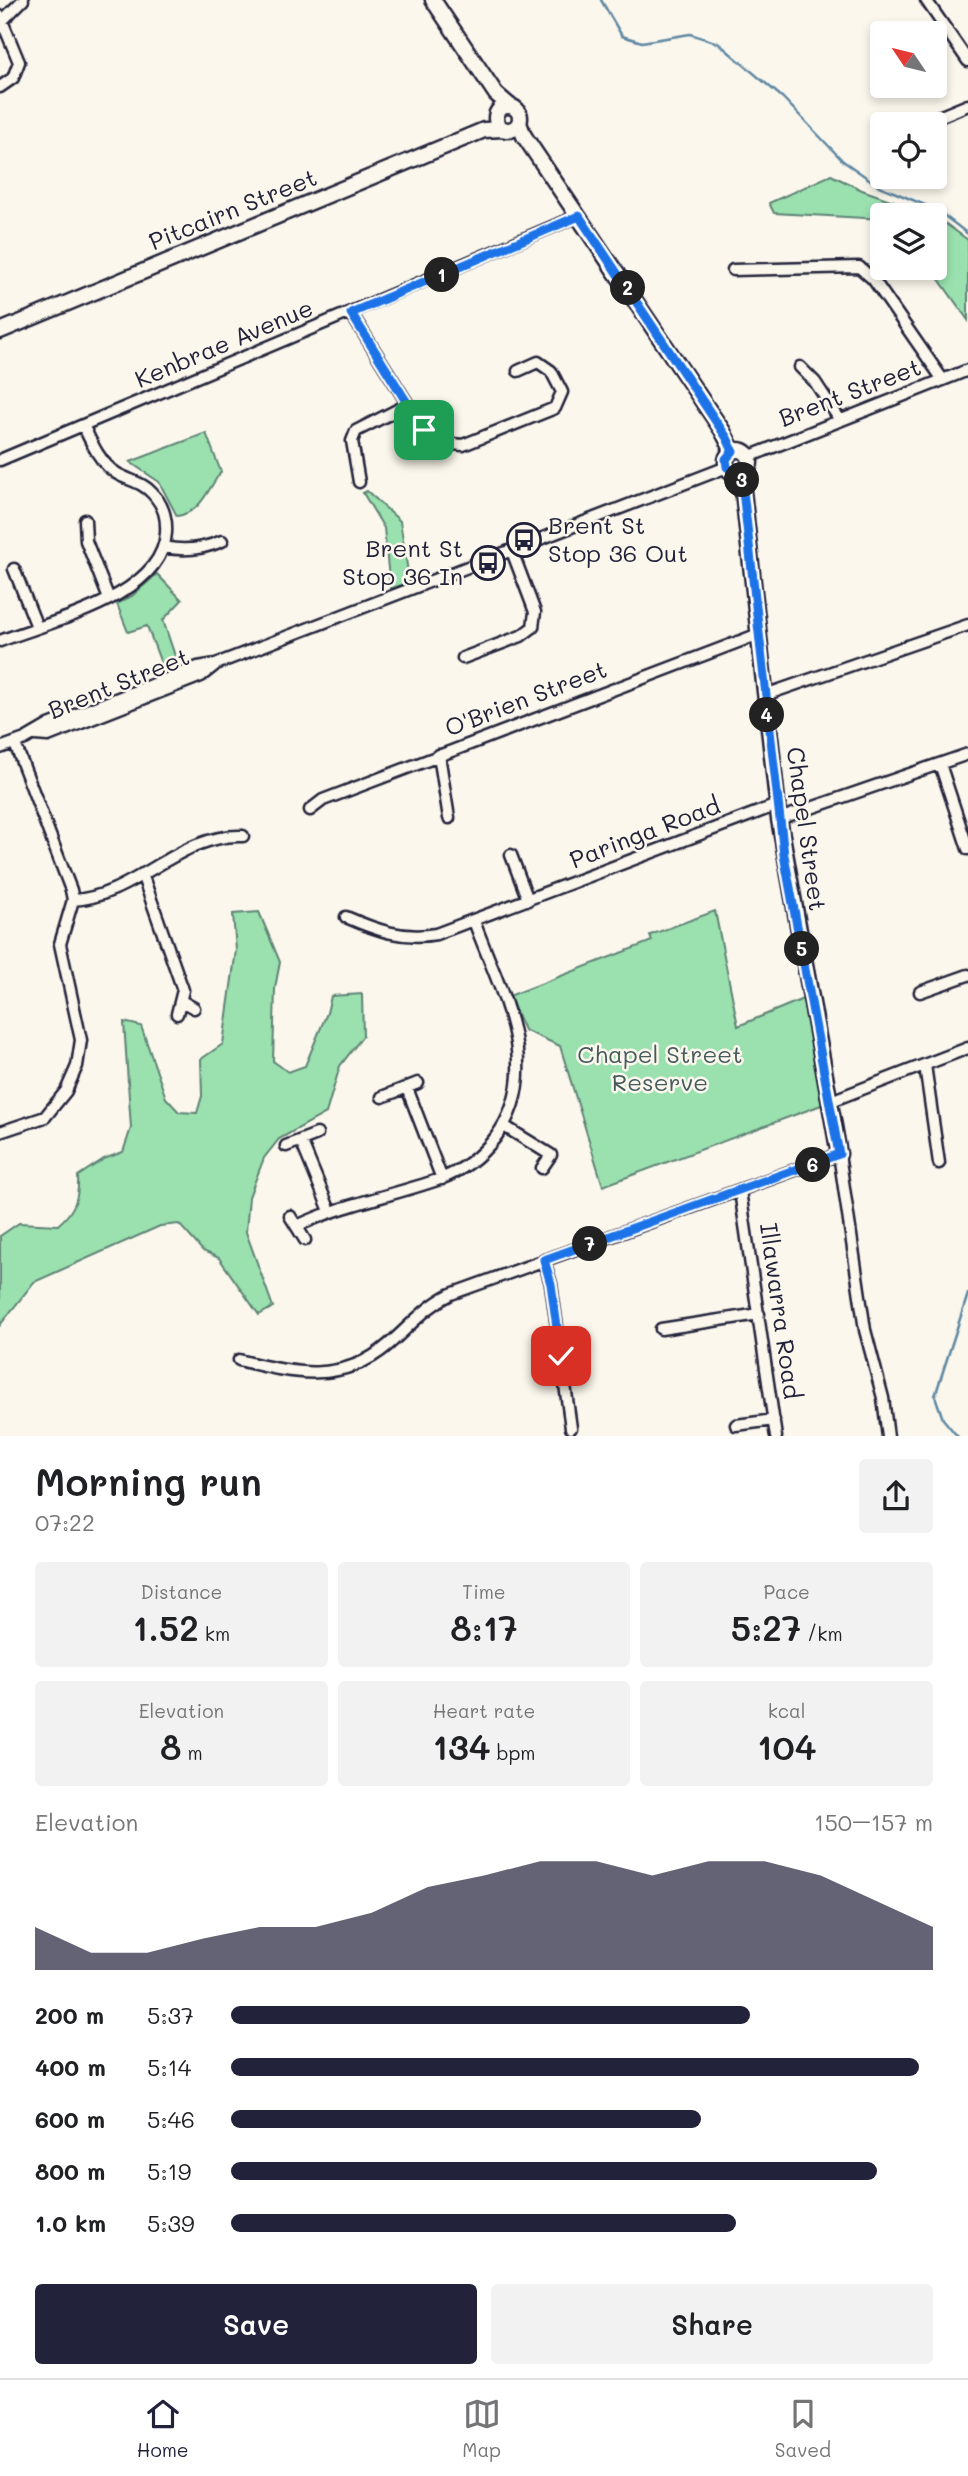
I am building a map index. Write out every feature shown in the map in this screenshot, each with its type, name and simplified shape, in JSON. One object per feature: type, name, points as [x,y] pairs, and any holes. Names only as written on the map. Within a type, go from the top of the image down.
[{"type":"street","points":[[0,87],[13,78],[19,62],[1,18],[23,0]]},
{"type":"street","points":[[433,0],[496,94],[508,122],[579,216],[733,451]]},
{"type":"street","points":[[926,0],[968,61]]},
{"type":"street","points":[[947,114],[968,105]]},
{"type":"street","name":"Pitcairn Street","points":[[0,331],[508,122]]},
{"type":"street","name":"Kenbrae Avenue","points":[[0,460],[579,216]]},
{"type":"street","points":[[733,270],[859,267],[873,279],[943,380]]},
{"type":"street","points":[[351,313],[407,405],[434,440],[448,445],[463,445],[551,412],[559,403],[561,386],[547,367],[534,363],[518,370]]},
{"type":"street","points":[[800,367],[815,382],[840,420]]},
{"type":"street","name":"Brent Street","points":[[748,457],[968,370]]},
{"type":"street","points":[[359,482],[352,441],[356,430],[407,405]]},
{"type":"street","points":[[0,641],[128,592],[157,564],[165,547],[167,520],[163,508],[143,485],[105,464],[83,425]]},
{"type":"street","points":[[733,451],[744,451],[748,457],[749,464],[741,473],[735,473],[727,467],[726,459],[733,451]]},
{"type":"street","name":"Brent Street","points":[[0,748],[15,744],[49,725],[198,667],[216,664],[727,467]]},
{"type":"street","name":"Chapel Street","points":[[741,473],[778,812],[831,1101],[866,1338],[883,1398],[888,1436]]},
{"type":"street","points":[[85,520],[86,541],[108,599]]},
{"type":"street","points":[[165,547],[179,551],[198,549],[222,541]]},
{"type":"street","points":[[463,658],[521,636],[533,627],[535,612],[512,551]]},
{"type":"street","points":[[14,569],[37,627]]},
{"type":"street","points":[[765,695],[968,625]]},
{"type":"street","name":"O'Brien Street","points":[[310,810],[323,800],[759,634]]},
{"type":"street","points":[[0,1132],[46,1117],[66,1091],[77,1066],[81,1040],[60,944],[73,900],[15,744]]},
{"type":"street","name":"Paringa Road","points":[[346,917],[380,931],[411,937],[436,934],[778,812],[968,754]]},
{"type":"street","points":[[439,755],[449,818]]},
{"type":"street","points":[[940,764],[968,849]]},
{"type":"street","points":[[73,900],[86,898],[142,874],[211,840],[243,836]]},
{"type":"street","points":[[511,855],[528,900]]},
{"type":"street","points":[[142,874],[176,967],[183,1002],[177,1014]]},
{"type":"street","points":[[297,1226],[330,1211],[442,1179],[472,1162],[504,1126],[517,1089],[519,1047],[474,921]]},
{"type":"street","points":[[920,992],[968,975]]},
{"type":"street","points":[[183,1002],[194,1008]]},
{"type":"street","points":[[831,1101],[968,1048]]},
{"type":"street","points":[[925,1065],[939,1163]]},
{"type":"street","points":[[383,1097],[418,1083]]},
{"type":"street","points":[[407,1088],[442,1179]]},
{"type":"street","points":[[504,1126],[553,1152],[542,1168]]},
{"type":"street","points":[[286,1146],[317,1134]]},
{"type":"street","points":[[301,1141],[330,1211]]},
{"type":"street","points":[[239,1360],[298,1374],[348,1368],[381,1350],[439,1300],[839,1154]]},
{"type":"street","name":"Illawarra Road","points":[[740,1191],[776,1436]]},
{"type":"street","points":[[290,1216],[305,1240]]},
{"type":"street","points":[[544,1260],[551,1284],[571,1428]]},
{"type":"street","points":[[661,1329],[760,1314]]},
{"type":"street","points":[[736,1425],[774,1420]]},
{"type":"green space","points":[[831,175],[899,203],[870,203],[870,218],[774,213],[769,203]]},
{"type":"green space","points":[[947,225],[968,240],[968,320],[940,280],[947,280]]},
{"type":"green space","points":[[206,433],[221,472],[198,505],[177,516],[159,482],[130,462]]},
{"type":"green space","points":[[367,491],[400,521],[408,572],[414,581],[390,589],[384,528],[363,493]]},
{"type":"green space","points":[[157,574],[182,600],[163,620],[179,668],[165,674],[147,626],[128,632],[117,604],[132,596]]},
{"type":"green space","name":"Chapel Street Reserve","points":[[715,911],[738,1026],[803,999],[824,1104],[603,1186],[560,1046],[524,1030],[509,996],[652,941],[650,935]]},
{"type":"green space","points":[[259,912],[280,962],[275,988],[273,1061],[288,1072],[305,1066],[327,1013],[331,996],[362,994],[363,1036],[340,1066],[326,1113],[279,1139],[264,1158],[249,1197],[246,1232],[273,1307],[259,1315],[219,1258],[203,1251],[179,1224],[160,1226],[34,1282],[0,1325],[0,1236],[19,1223],[58,1225],[75,1204],[78,1176],[104,1159],[123,1152],[131,1128],[124,1022],[141,1026],[166,1098],[179,1112],[197,1113],[202,1096],[201,1059],[223,1044],[236,950],[233,914]]},
{"type":"waterway","points":[[601,0],[622,36],[642,42],[690,34],[718,43],[783,98],[843,161],[879,186],[937,210],[968,234]]},
{"type":"waterway","points":[[957,1436],[943,1419],[935,1396],[968,1294]]},
{"type":"place","name":"Brent St Stop 36 Out","points":[[524,540]]},
{"type":"place","name":"Brent St Stop 36 In","points":[[488,563]]},
{"type":"route","points":[[424,430],[351,313],[579,216],[727,438],[733,451],[727,456],[727,467],[732,472],[741,473],[784,855],[839,1154],[544,1260],[551,1284],[561,1356]]}]
